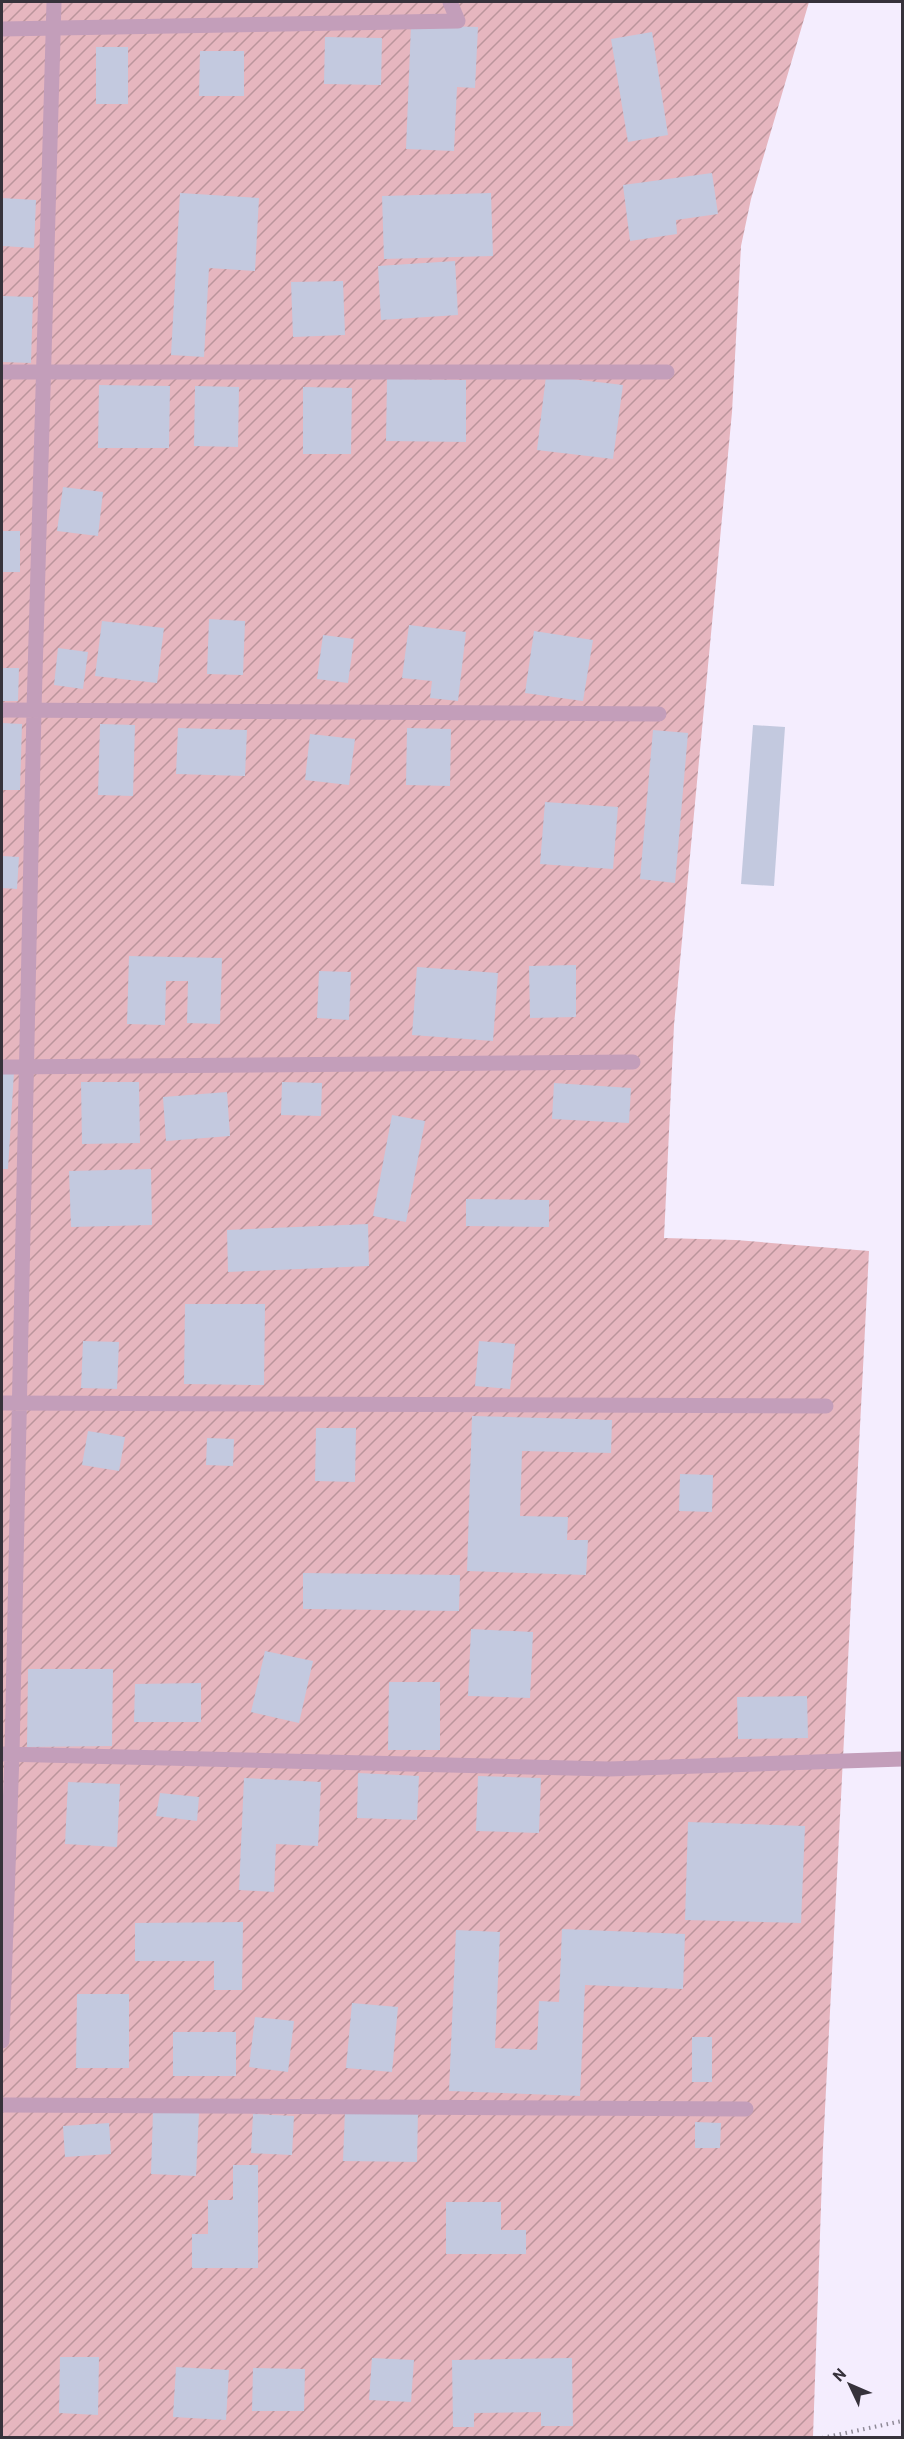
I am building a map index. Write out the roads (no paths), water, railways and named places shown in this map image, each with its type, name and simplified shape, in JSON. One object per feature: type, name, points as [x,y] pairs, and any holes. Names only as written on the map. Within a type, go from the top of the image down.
[{"type":"street","points":[[2,2041],[7,1754],[18,1402],[42,372],[54,2]]},
{"type":"street","points":[[2,29],[458,21],[450,2]]},
{"type":"street","points":[[2,372],[667,372]]},
{"type":"street","points":[[2,710],[659,714]]},
{"type":"street","points":[[2,1067],[633,1062]]},
{"type":"street","points":[[2,1403],[826,1406]]},
{"type":"street","points":[[7,1754],[609,1769],[903,1759]]},
{"type":"street","points":[[2,2105],[746,2109]]}]
